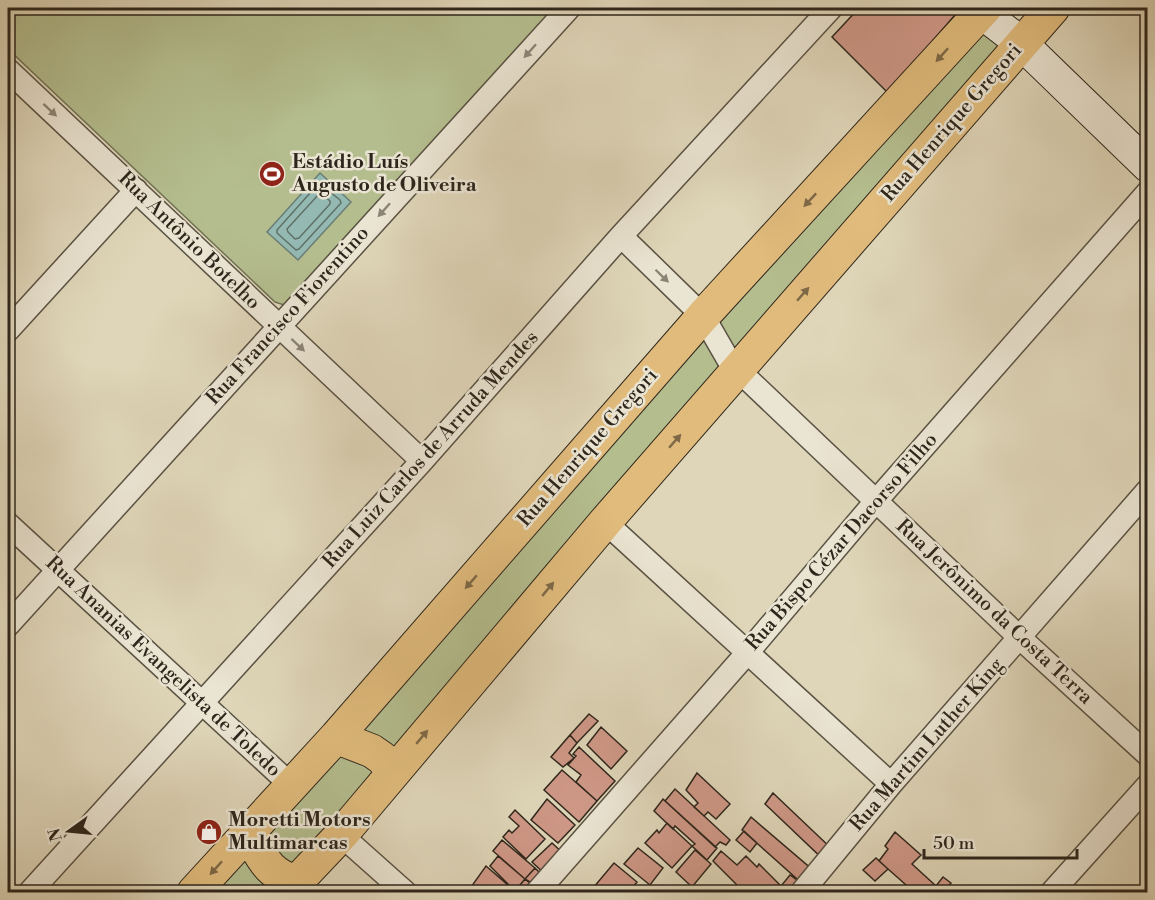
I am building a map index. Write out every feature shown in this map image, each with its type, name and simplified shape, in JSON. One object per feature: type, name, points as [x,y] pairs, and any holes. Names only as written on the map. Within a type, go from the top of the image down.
[{"type":"main road","name":"Rua Henrique Gregori","points":[[292,887],[341,835],[736,369],[1053,8]]},
{"type":"main road","name":"Rua Henrique Gregori","points":[[194,892],[336,737],[703,316],[980,9]]},
{"type":"main road","points":[[336,737],[372,751],[382,758],[393,771]]},
{"type":"main road","points":[[248,832],[273,870],[292,887]]},
{"type":"street","name":"Rua Francisco Fiorentino","points":[[8,625],[569,8]]},
{"type":"street","name":"Rua Luiz Carlos de Arruda Mendes","points":[[30,892],[422,461],[621,236],[831,8]]},
{"type":"street","points":[[980,9],[1021,43],[1148,166]]},
{"type":"street","name":"Rua Antônio Botelho","points":[[8,70],[422,461]]},
{"type":"street","points":[[8,330],[136,190]]},
{"type":"street","name":"Rua Bispo Cézar Dacorso Filho","points":[[537,892],[1148,192]]},
{"type":"street","name":"Rua Jerônimo da Costa Terra","points":[[621,236],[703,316],[736,369],[1019,637],[1148,755]]},
{"type":"street","name":"Rua Martim Luther King","points":[[802,892],[891,784],[1148,490]]},
{"type":"street","points":[[605,522],[891,784]]},
{"type":"street","name":"Rua Ananias Evangelista de Toledo","points":[[8,524],[291,785]]},
{"type":"street","points":[[1052,892],[1148,784]]},
{"type":"street","points":[[341,835],[405,892]]},
{"type":"green space","name":"Estádio Luís Augusto de Oliveira","points":[[17,8],[554,8],[284,305],[275,302],[8,49],[8,18]]},
{"type":"green space","points":[[983,30],[1020,63],[347,805],[271,892],[208,892]]},
{"type":"water","points":[[320,173],[351,202],[298,260],[267,232]]},
{"type":"building","points":[[859,8],[947,8],[955,15],[888,93],[832,37]]},
{"type":"building","points":[[589,714],[598,721],[577,743],[570,735]]},
{"type":"building","points":[[601,727],[627,751],[611,769],[587,745]]},
{"type":"building","points":[[570,735],[577,743],[569,753],[574,758],[563,767],[551,757]]},
{"type":"building","points":[[579,747],[615,781],[597,801],[576,782],[581,775],[568,765],[576,756],[573,754]]},
{"type":"building","points":[[562,770],[597,801],[579,822],[544,790]]},
{"type":"building","points":[[697,773],[730,804],[716,819],[708,812],[704,816],[694,807],[698,803],[686,790]]},
{"type":"building","points":[[675,789],[730,840],[726,845],[720,842],[715,847],[665,801]]},
{"type":"building","points":[[773,793],[833,850],[825,861],[765,804]]},
{"type":"building","points":[[547,799],[575,825],[558,843],[531,820]]},
{"type":"building","points":[[663,799],[717,848],[707,860],[692,846],[695,844],[675,826],[673,829],[654,811]]},
{"type":"building","points":[[515,810],[545,839],[526,859],[503,837],[509,830],[512,833],[519,826],[509,817]]},
{"type":"building","points":[[751,817],[814,871],[805,886],[742,830]]},
{"type":"building","points":[[667,823],[692,846],[672,868],[645,843],[657,830],[659,833]]},
{"type":"building","points":[[744,831],[757,843],[750,852],[736,840]]},
{"type":"building","points":[[895,832],[921,855],[912,864],[936,886],[943,877],[951,883],[943,892],[914,892],[879,861],[888,849],[885,846]]},
{"type":"building","points":[[502,840],[535,868],[525,879],[493,851]]},
{"type":"building","points":[[552,843],[565,855],[547,876],[532,862]]},
{"type":"building","points":[[638,848],[663,868],[650,885],[624,864]]},
{"type":"building","points":[[695,850],[711,864],[692,887],[676,872]]},
{"type":"building","points":[[721,851],[737,865],[746,856],[757,867],[759,864],[787,892],[744,892],[713,861]]},
{"type":"building","points":[[498,856],[525,879],[515,891],[490,866]]},
{"type":"building","points":[[876,858],[888,869],[875,881],[863,870]]},
{"type":"building","points":[[614,863],[637,882],[629,892],[600,892],[593,888]]},
{"type":"building","points":[[486,866],[517,892],[477,892],[471,887]]},
{"type":"building","points":[[535,868],[546,879],[538,887],[525,879]]},
{"type":"building","points":[[790,875],[805,886],[798,892],[789,892],[781,886]]},
{"type":"building","points":[[525,879],[537,889],[533,892],[515,891]]},
{"type":"place","name":"Estádio Luís Augusto de Oliveira","points":[[272,174]]},
{"type":"place","name":"Moretti Motors Multimarcas","points":[[209,832]]}]
